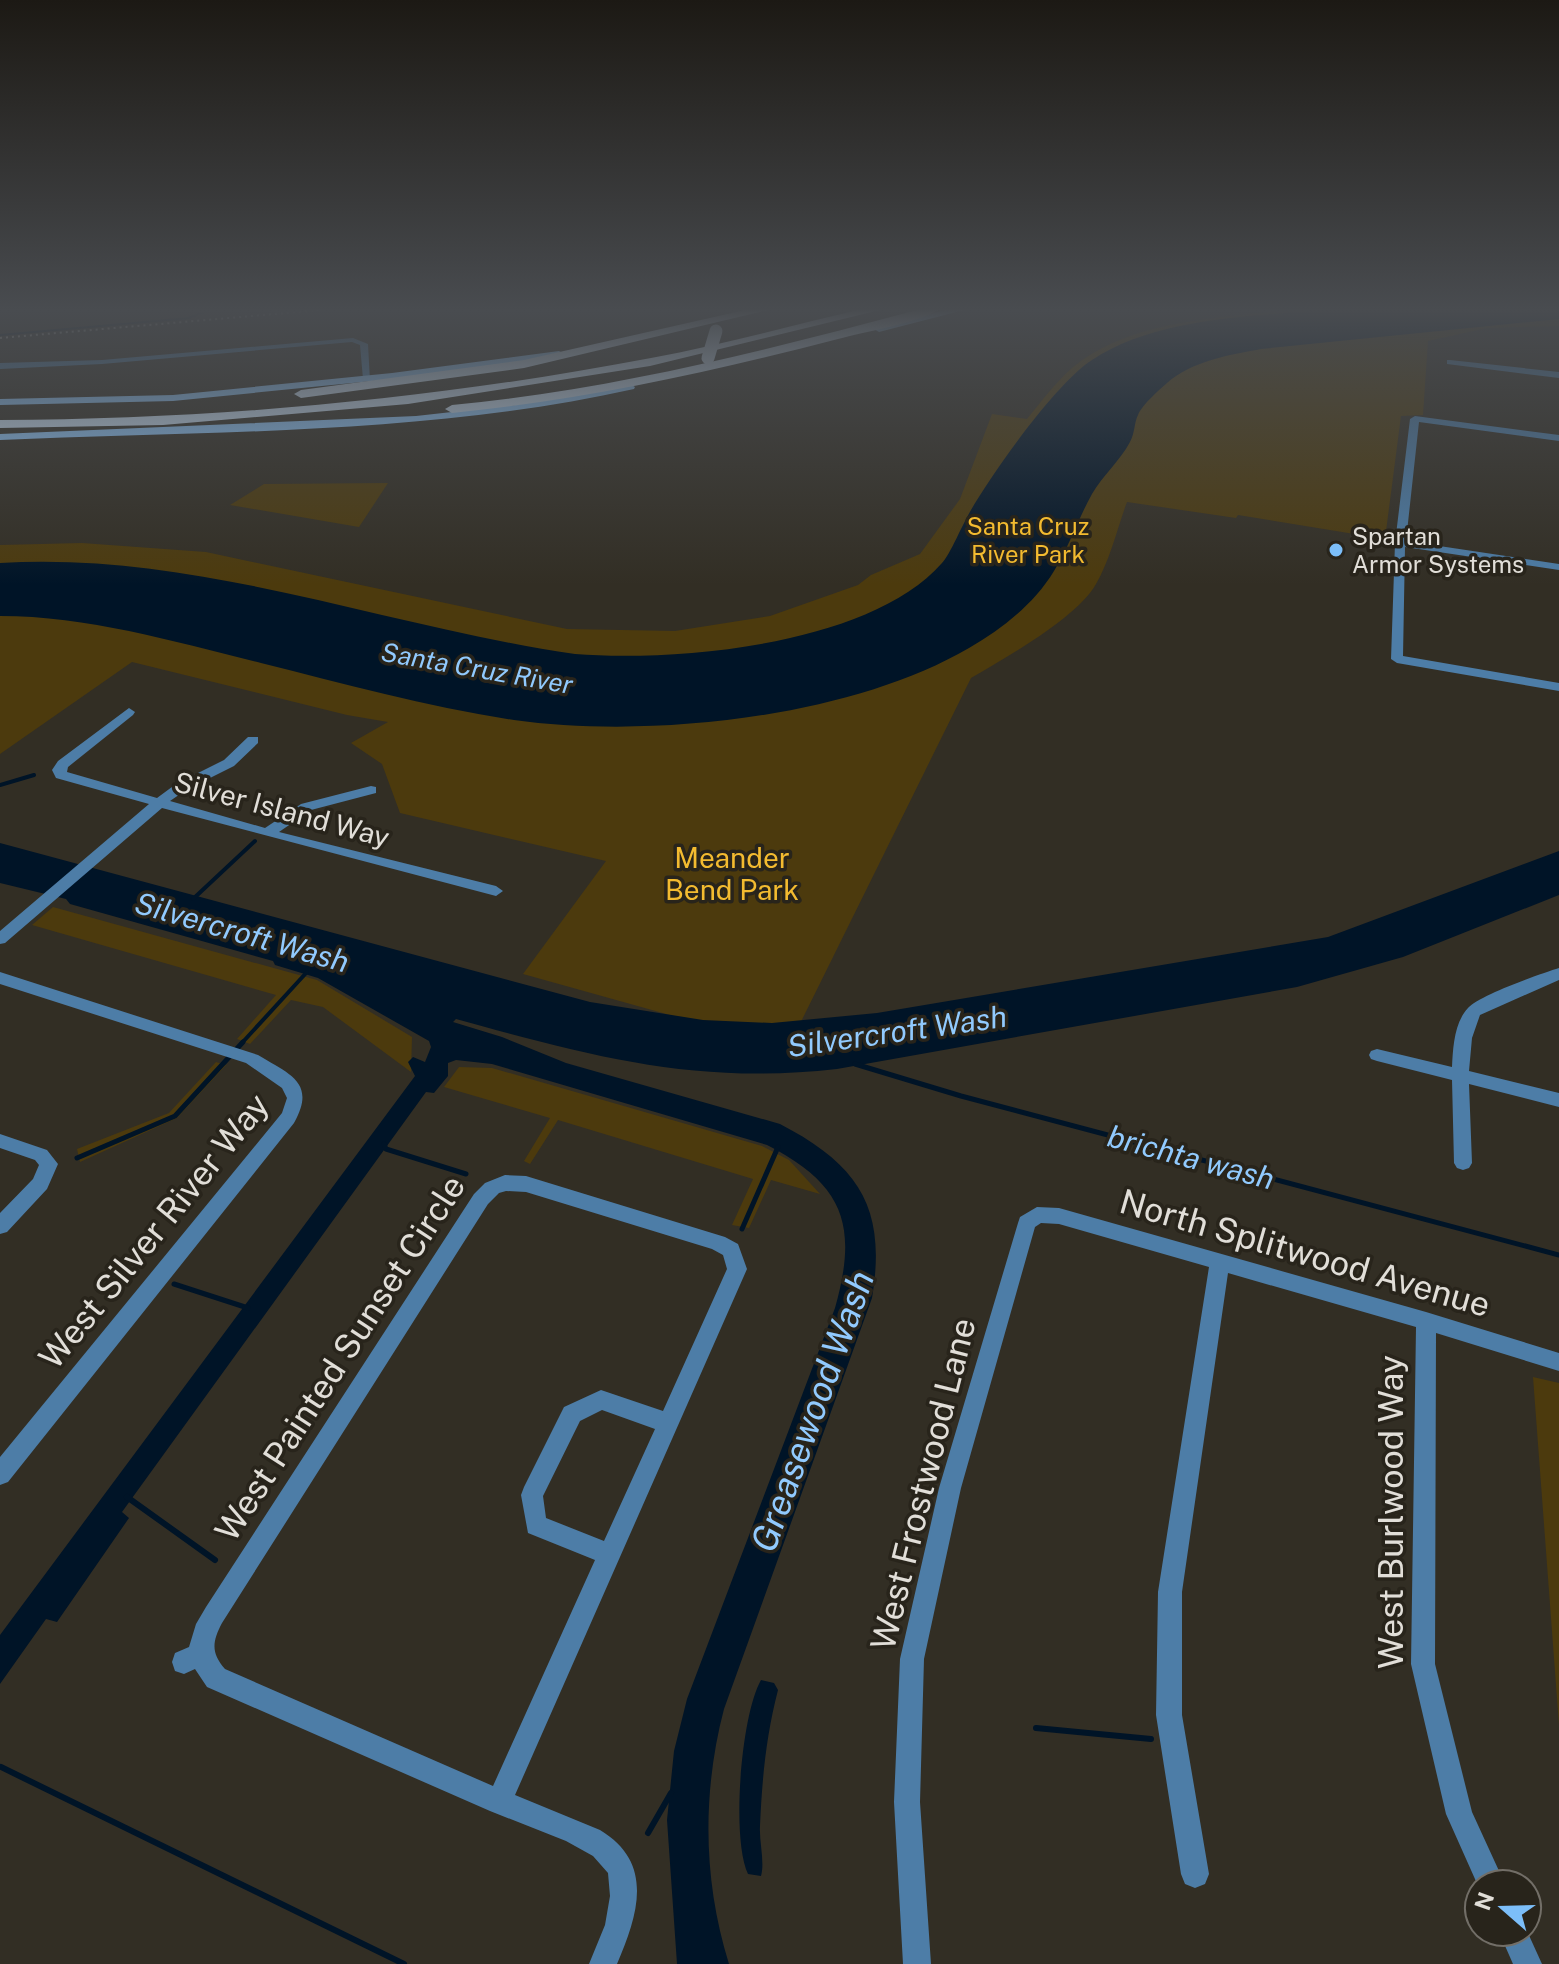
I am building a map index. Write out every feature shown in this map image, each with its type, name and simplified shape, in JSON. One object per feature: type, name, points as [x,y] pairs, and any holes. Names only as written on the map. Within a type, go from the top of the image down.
[{"type":"highway","points":[[124,411],[222,402]]},
{"type":"highway","points":[[0,414],[124,411],[280,402]]},
{"type":"highway","points":[[0,424],[222,416],[384,402]]},
{"type":"highway","points":[[222,416],[250,418],[447,410],[513,402]]},
{"type":"main road","points":[[0,437],[416,419],[550,402]]},
{"type":"street","points":[[1559,438],[1415,419],[1400,543],[1397,659],[1559,687]]},
{"type":"street","points":[[1400,543],[1559,567]]},
{"type":"street","name":"Silver Island Way","points":[[129,712],[57,771],[67,778],[267,833],[496,891]]},
{"type":"street","points":[[0,939],[159,803],[181,787],[229,763],[253,740]]},
{"type":"street","points":[[267,833],[287,818],[322,801],[371,790]]},
{"type":"street","points":[[1463,1163],[1463,1026],[1474,1011],[1559,974]]},
{"type":"street","name":"West Silver River Way","points":[[0,978],[252,1059],[288,1083],[301,1100],[0,1474]]},
{"type":"street","points":[[1377,1055],[1559,1100]]},
{"type":"street","points":[[0,1141],[57,1162],[0,1226]]},
{"type":"street","name":"West Painted Sunset Circle","points":[[499,1802],[731,1286],[740,1258],[718,1243],[526,1184],[495,1180],[214,1615],[192,1658],[216,1678],[499,1802],[581,1836],[609,1851],[623,1872],[625,1894],[622,1915],[603,1964]]},
{"type":"street","name":"North Splitwood Avenue","points":[[1032,1214],[1059,1216],[1220,1261],[1559,1362]]},
{"type":"street","name":"West Frostwood Lane","points":[[917,1964],[907,1802],[912,1659],[950,1488],[1021,1239],[1032,1214]]},
{"type":"street","points":[[1195,1874],[1169,1715],[1170,1592],[1220,1261]]},
{"type":"street","name":"West Burlwood Way","points":[[1426,1321],[1423,1664],[1459,1814],[1484,1868]]},
{"type":"street","points":[[608,1554],[536,1525],[532,1495],[572,1414],[601,1400],[668,1423]]},
{"type":"green space","points":[[1041,402],[1424,402],[1423,415],[1401,416],[1385,539],[1238,515],[1236,518],[1127,502],[1105,565],[1087,597],[1039,636],[971,678],[788,1048],[523,974],[606,861],[400,813],[382,764],[351,743],[388,722],[347,715],[132,662],[0,754],[0,545],[82,543],[206,552],[567,629],[675,631],[770,616],[858,585],[871,575],[920,554],[960,499],[992,414],[1027,419]]},
{"type":"green space","points":[[388,483],[359,527],[230,505],[264,484]]},
{"type":"green space","points":[[53,907],[317,980],[412,1037],[411,1072],[323,1007],[291,1000],[250,1044],[237,1039],[276,995],[32,925]]},
{"type":"green space","points":[[216,1062],[226,1065],[177,1118],[80,1162],[77,1149],[169,1113]]},
{"type":"green space","points":[[459,1067],[492,1068],[762,1146],[789,1160],[820,1194],[771,1180],[749,1228],[732,1225],[753,1179],[558,1120],[530,1164],[524,1161],[550,1118],[444,1087]]},
{"type":"green space","points":[[1533,1377],[1559,1383],[1559,1725]]},
{"type":"water","name":"Santa Cruz River","points":[[1049,402],[1148,402],[1140,411],[1130,442],[1092,494],[1046,583],[1016,615],[969,648],[921,672],[808,707],[686,724],[626,727],[514,720],[450,709],[99,625],[0,616],[0,563],[73,562],[146,568],[217,579],[503,642],[575,654],[666,655],[770,642],[821,630],[869,613],[910,591],[942,563],[994,473]]},
{"type":"water","points":[[0,843],[590,1002],[703,1020],[772,1023],[877,1013],[1328,937],[1559,851],[1559,895],[1403,957],[1297,987],[837,1069],[785,1073],[690,1070],[598,1055],[456,1019],[453,1022],[502,1037],[566,1063],[780,1124],[830,1156],[848,1173],[870,1214],[876,1266],[872,1298],[724,1709],[717,1741],[708,1837],[714,1901],[729,1964],[677,1964],[667,1820],[674,1751],[687,1699],[835,1308],[845,1254],[844,1231],[839,1211],[829,1193],[814,1176],[767,1145],[492,1064],[456,1060],[448,1063],[448,1076],[434,1093],[426,1092],[122,1512],[129,1518],[57,1622],[46,1619],[0,1684],[0,1635],[415,1076],[408,1062],[413,1057],[425,1062],[431,1047],[429,1041],[318,978],[275,965],[273,961],[70,904],[66,899],[0,883]]},
{"type":"water","points":[[761,1680],[774,1683],[778,1690],[763,1775],[761,1876],[748,1874],[743,1857],[739,1806],[748,1720]]},
{"type":"waterway","points":[[0,785],[34,775]]},
{"type":"waterway","name":"Silvercroft Wash","points":[[193,899],[255,841]]},
{"type":"waterway","name":"Silvercroft Wash","points":[[241,1044],[307,972]]},
{"type":"waterway","points":[[77,1158],[175,1116],[243,1042]]},
{"type":"waterway","name":"brichta wash","points":[[855,1064],[961,1096],[1559,1255]]},
{"type":"waterway","points":[[384,1144],[386,1149],[466,1174]]},
{"type":"waterway","points":[[742,1229],[778,1147]]},
{"type":"waterway","points":[[174,1284],[248,1308]]},
{"type":"waterway","points":[[127,1497],[215,1560]]},
{"type":"waterway","points":[[1036,1728],[1151,1739]]},
{"type":"waterway","points":[[1,1767],[404,1964]]},
{"type":"waterway","points":[[648,1833],[671,1793]]},
{"type":"place","name":"Spartan Armor Systems","points":[[1336,550]]},
{"type":"park label","name":"Santa Cruz River Park","points":[[1028,540]]},
{"type":"park label","name":"Meander Bend Park","points":[[732,873]]},
{"type":"water label","name":"Greasewood Wash","points":[[812,1411]]}]
